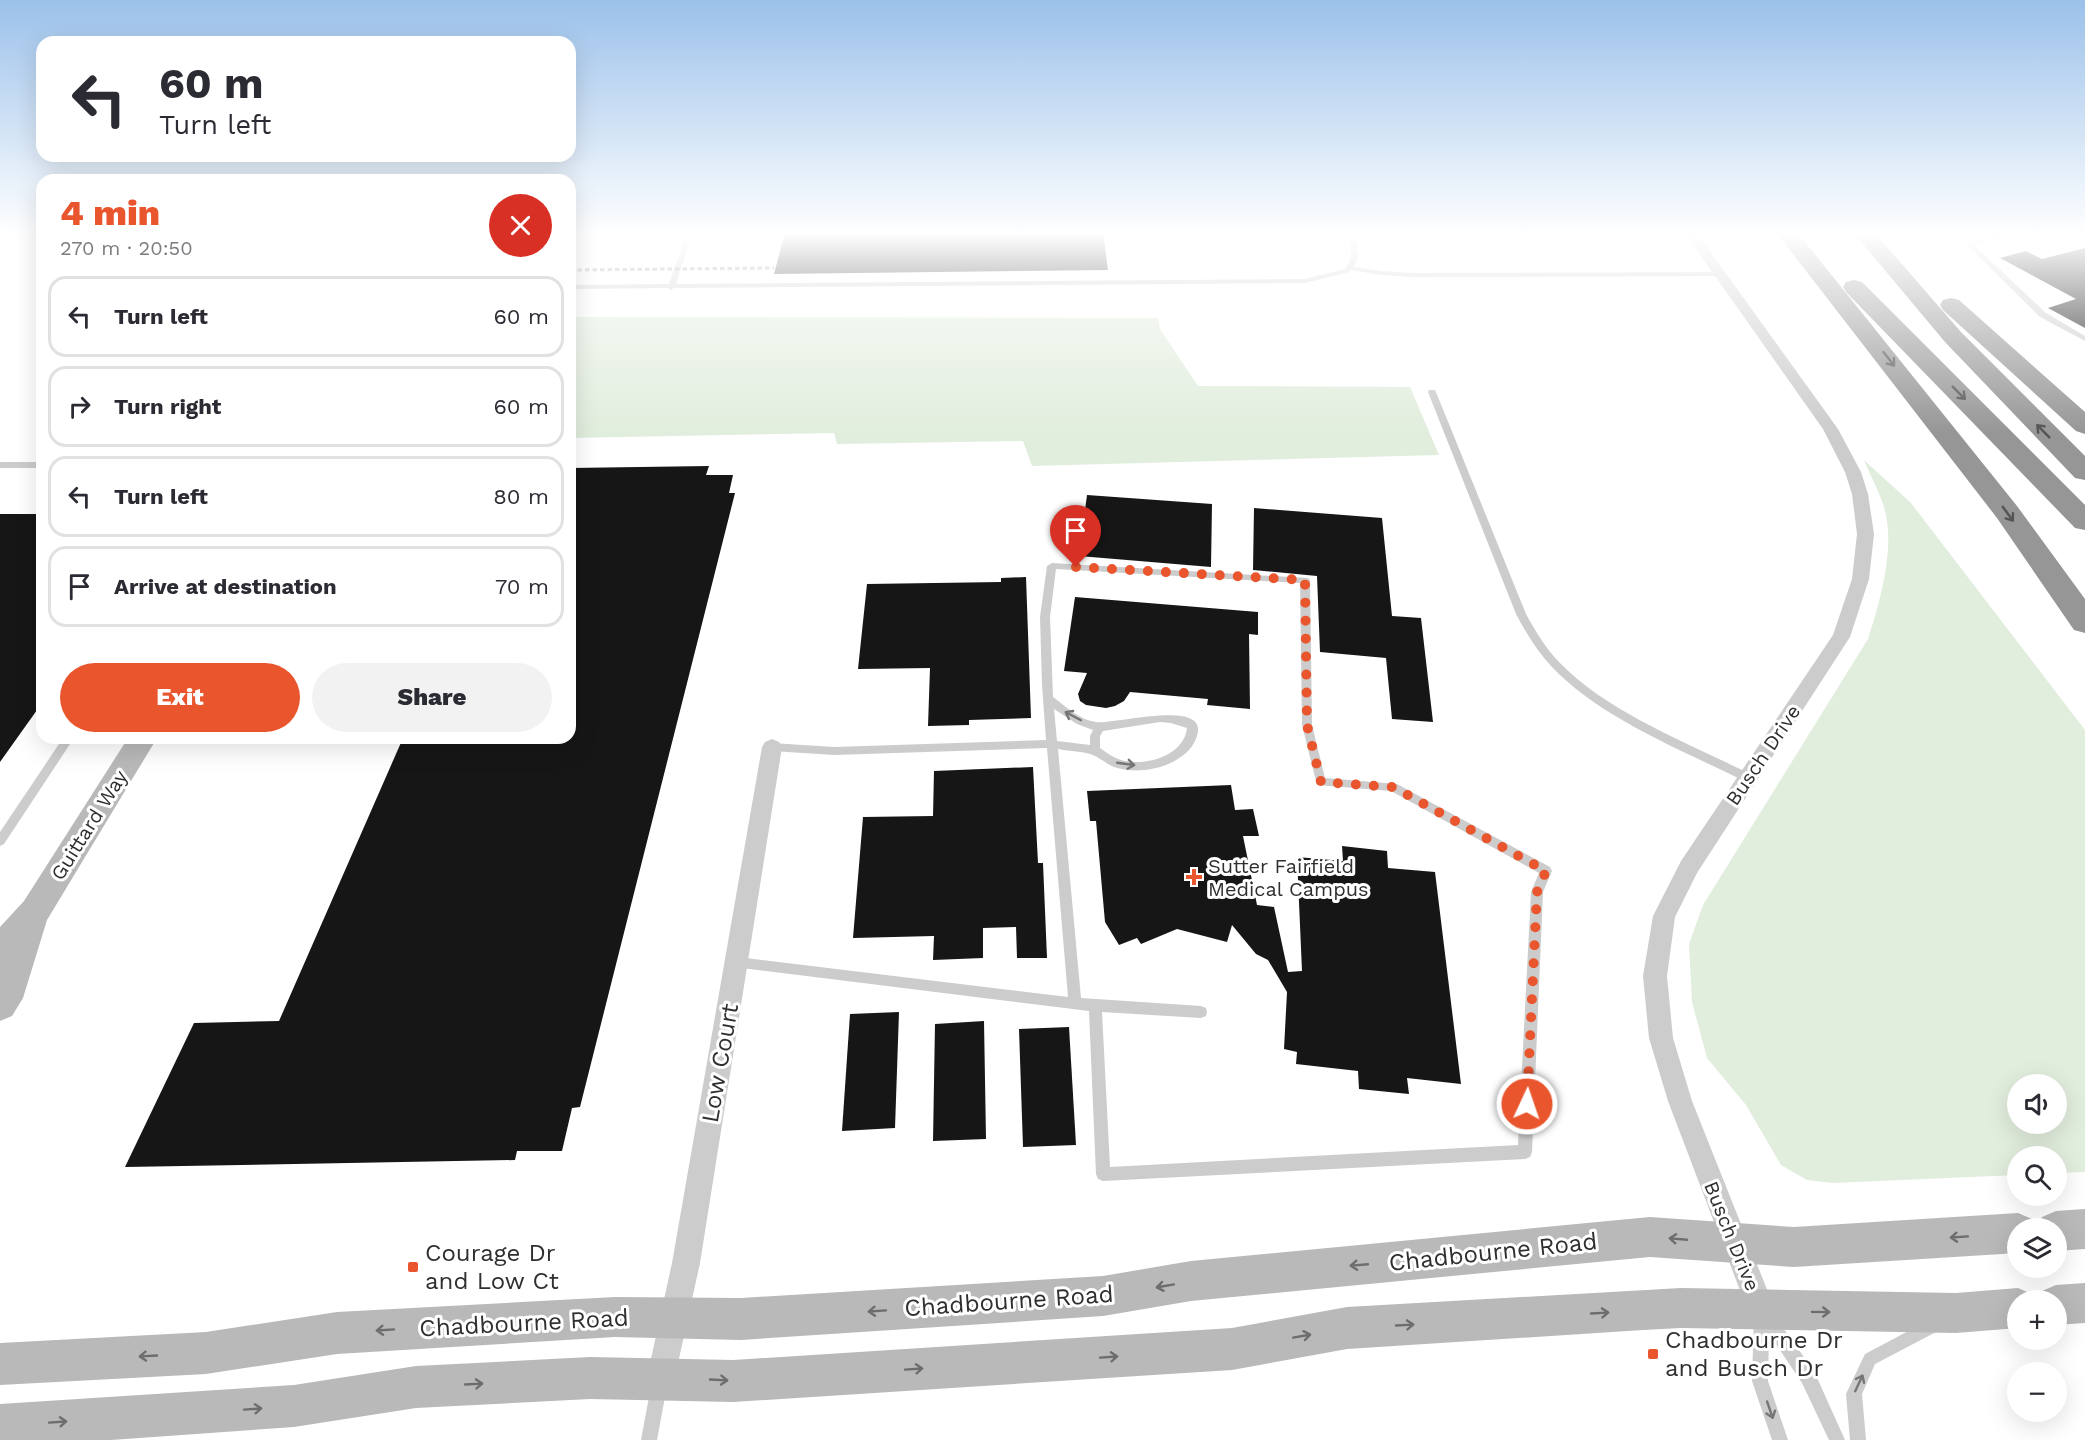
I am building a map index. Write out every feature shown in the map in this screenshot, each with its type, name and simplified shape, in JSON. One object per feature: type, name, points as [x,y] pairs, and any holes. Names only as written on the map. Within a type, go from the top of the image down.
[{"type":"highway","points":[[1839,299],[2007,512],[2085,622]]},
{"type":"highway","points":[[1867,299],[2085,521]]},
{"type":"highway","points":[[1921,299],[1953,337],[2085,472]]},
{"type":"highway","points":[[1946,299],[2085,426]]},
{"type":"main road","name":"Guittard Way","points":[[0,951],[35,911],[139,744]]},
{"type":"main road","name":"Guittard Way","points":[[0,1005],[11,987],[35,911]]},
{"type":"main road","points":[[2067,1230],[2085,1229]]},
{"type":"main road","name":"Chadbourne Road","points":[[0,1364],[206,1353],[337,1333],[615,1317],[741,1320],[1103,1296],[1191,1281],[1650,1237],[1794,1247],[2007,1234]]},
{"type":"main road","points":[[2067,1304],[2085,1303]]},
{"type":"main road","points":[[0,1426],[294,1406],[416,1387],[590,1378],[661,1377],[733,1381],[1232,1349],[1347,1328],[1681,1308],[1762,1312],[1956,1313],[2007,1309]]},
{"type":"street","name":"Busch Drive","points":[[1738,299],[1841,445],[1855,480],[1864,516],[1866,556],[1858,597],[1841,637],[1689,867],[1664,916],[1655,976],[1664,1049],[1680,1101],[1762,1312]]},
{"type":"street","name":"Low Court","points":[[661,1377],[674,1317],[737,963],[772,747]]},
{"type":"lane","points":[[2027,299],[2043,315],[2085,339]]},
{"type":"lane","points":[[1432,392],[1521,614],[1538,644],[1564,674],[1602,702],[1748,778]]},
{"type":"lane","points":[[0,465],[36,465]]},
{"type":"lane","points":[[1075,1004],[1050,744],[1045,617],[1052,566],[1305,580],[1307,725],[1321,782],[1393,787],[1546,871],[1537,892],[1525,1152],[1103,1174],[1095,1006]]},
{"type":"lane","points":[[772,747],[834,751],[1050,744],[1095,750],[1116,763],[1140,766],[1181,753],[1194,735],[1193,726],[1185,721],[1167,718],[1099,728],[1068,715],[1049,699]]},
{"type":"lane","points":[[1095,750],[1095,736],[1099,728]]},
{"type":"lane","points":[[0,841],[65,744]]},
{"type":"lane","points":[[737,963],[1075,1004],[1201,1012]]},
{"type":"lane","points":[[1762,1312],[1760,1381],[1780,1440]]},
{"type":"lane","points":[[1762,1312],[1808,1377],[1837,1440]]},
{"type":"lane","points":[[1858,1440],[1854,1394],[1870,1359],[1956,1313]]},
{"type":"lane","points":[[649,1440],[661,1377]]},
{"type":"green space","points":[[576,317],[1158,318],[1160,329],[1198,386],[1410,387],[1439,455],[1032,466],[1023,441],[837,444],[834,433],[576,438]]},
{"type":"green space","points":[[1864,460],[1911,503],[2085,730],[2085,1172],[2067,1173],[2067,1146],[2007,1146],[2007,1175],[1833,1183],[1807,1180],[1781,1165],[1746,1105],[1707,1058],[1692,1002],[1689,944],[1703,905],[1868,639],[1885,574],[1887,556],[1887,522],[1882,501]]},
{"type":"building","points":[[2075,299],[2085,299],[2085,328],[2048,308]]},
{"type":"building","points":[[709,466],[706,475],[733,475],[729,493],[735,493],[580,1107],[572,1108],[562,1151],[517,1151],[515,1160],[125,1167],[194,1023],[279,1021],[400,744],[576,744],[576,468]]},
{"type":"building","points":[[1087,495],[1212,504],[1211,567],[1079,556]]},
{"type":"building","points":[[1254,508],[1382,518],[1392,616],[1421,618],[1433,722],[1392,719],[1386,658],[1320,652],[1317,576],[1253,570]]},
{"type":"building","points":[[0,514],[36,514],[36,711],[0,762]]},
{"type":"building","points":[[1026,577],[1031,718],[969,720],[969,725],[928,726],[930,668],[858,669],[867,584],[1001,582],[1001,578]]},
{"type":"building","points":[[1075,597],[1258,612],[1258,635],[1249,634],[1250,709],[1207,705],[1208,699],[1130,692],[1124,701],[1115,706],[1106,708],[1086,705],[1080,701],[1078,694],[1087,673],[1064,671]]},
{"type":"building","points":[[1033,767],[1038,863],[1043,863],[1047,958],[1017,958],[1016,927],[983,928],[983,958],[933,960],[934,936],[853,938],[863,817],[933,816],[934,771]]},
{"type":"building","points":[[1231,785],[1235,810],[1253,809],[1259,836],[1243,836],[1257,905],[1274,907],[1288,972],[1302,971],[1297,857],[1343,861],[1342,846],[1387,851],[1388,868],[1435,872],[1461,1084],[1407,1078],[1409,1094],[1359,1089],[1358,1071],[1296,1064],[1297,1052],[1284,1049],[1287,992],[1268,960],[1256,954],[1232,925],[1227,942],[1177,929],[1141,944],[1137,938],[1119,945],[1105,922],[1096,821],[1090,821],[1087,791]]},
{"type":"building","points":[[899,1012],[895,1128],[842,1131],[850,1014]]},
{"type":"building","points":[[984,1021],[986,1139],[933,1141],[935,1024]]},
{"type":"building","points":[[1069,1027],[1076,1145],[1023,1147],[1019,1029]]},
{"type":"place","name":"Sutter Fairfield Medical Campus","points":[[1194,877]]},
{"type":"place","name":"Courage Dr and Low Ct","points":[[413,1267]]},
{"type":"place","name":"Chadbourne Dr and Busch Dr","points":[[1653,1354]]},
{"type":"route","points":[[1076,567],[1305,580],[1307,725],[1321,782],[1393,787],[1546,871],[1537,892],[1527,1104]]}]
